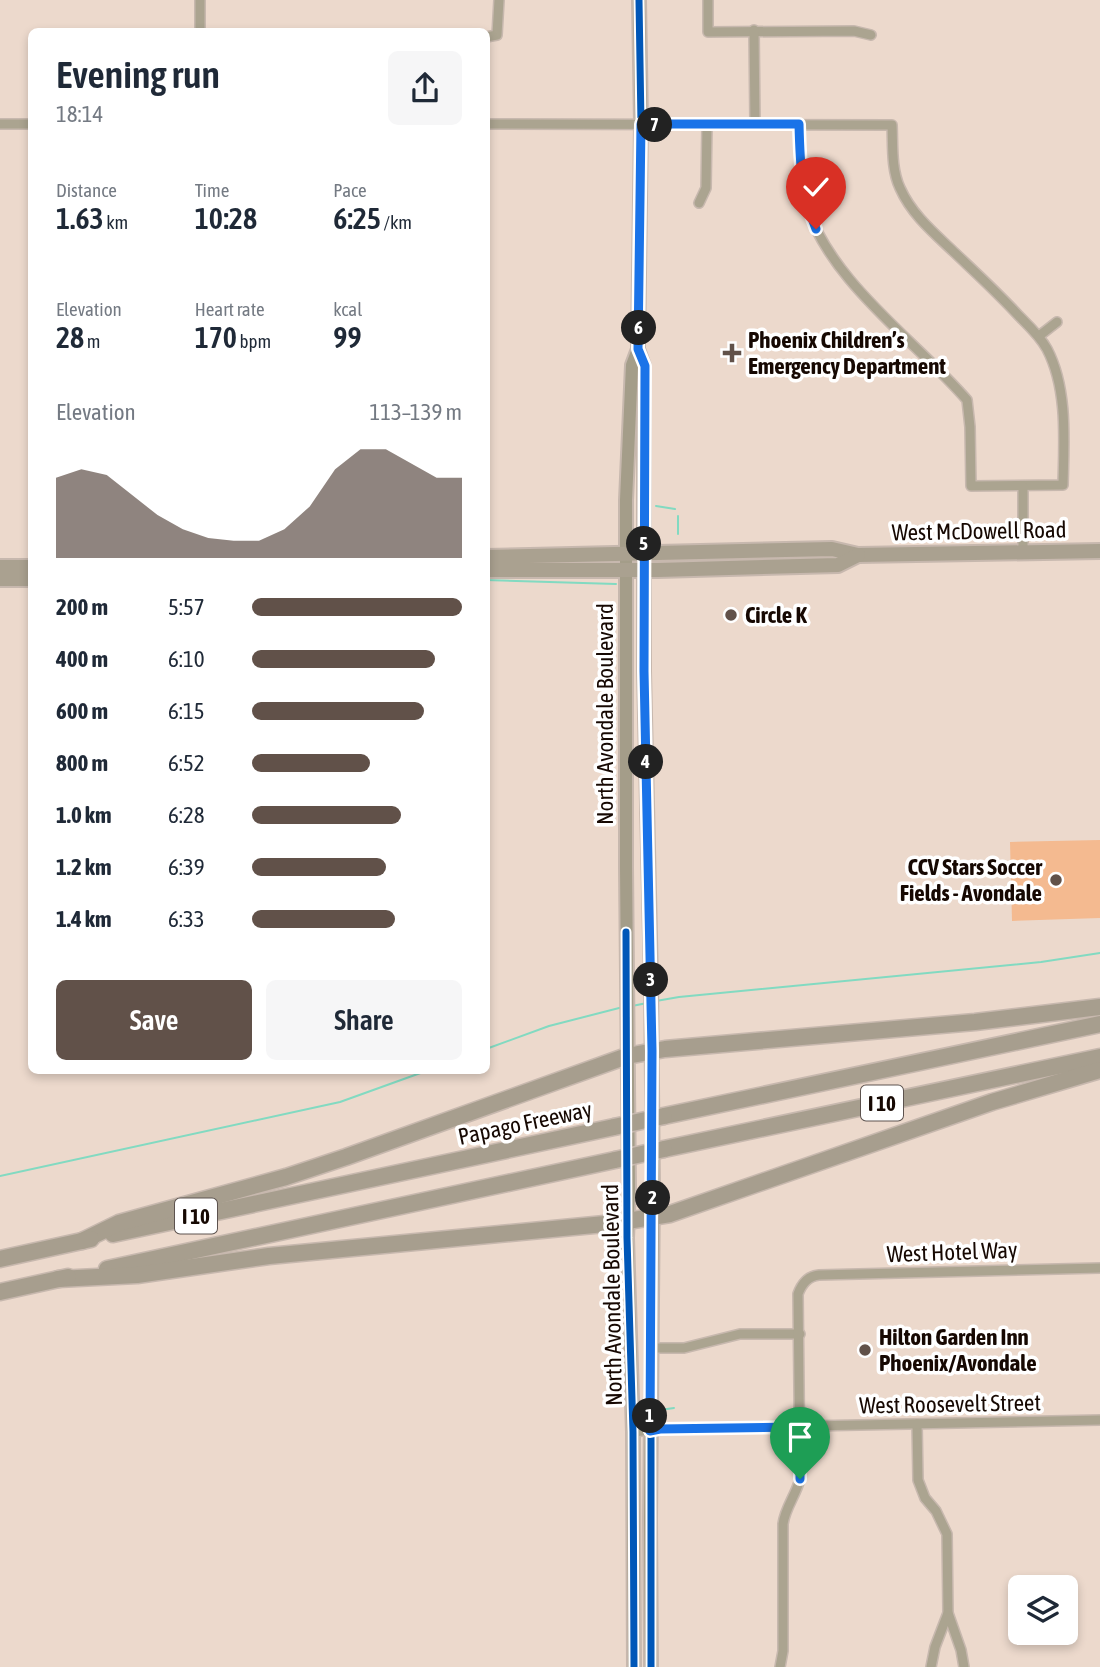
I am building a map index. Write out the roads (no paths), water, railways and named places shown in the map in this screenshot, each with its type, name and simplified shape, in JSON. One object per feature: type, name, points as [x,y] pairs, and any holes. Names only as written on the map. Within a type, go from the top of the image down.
[{"type":"highway","points":[[82,1241],[118,1223],[286,1177],[627,1056],[652,1051],[839,1032],[975,1022],[1100,1007]]},
{"type":"highway","name":"Papago Freeway","points":[[0,1259],[1100,1024]]},
{"type":"highway","name":"I 10","points":[[0,1292],[1100,1057]]},
{"type":"highway","points":[[58,1279],[137,1275],[269,1256],[653,1217],[686,1209],[992,1102],[1100,1070]]},
{"type":"main road","name":"North Avondale Boulevard","points":[[634,1667],[634,1432],[626,1029],[626,552],[632,365],[638,349],[641,124],[639,0]]},
{"type":"main road","name":"North Avondale Boulevard","points":[[638,349],[645,366],[644,570],[652,981],[651,1667]]},
{"type":"main road","name":"West McDowell Road","points":[[490,557],[832,549],[858,555],[1100,551]]},
{"type":"main road","name":"West McDowell Road","points":[[490,570],[644,570],[838,565],[858,555]]},
{"type":"main road","points":[[0,568],[28,567]]},
{"type":"main road","points":[[0,579],[28,579]]},
{"type":"main road","points":[[627,778],[647,779]]},
{"type":"main road","points":[[634,1621],[642,1630],[642,1667]]},
{"type":"street","points":[[200,0],[200,28]]},
{"type":"street","points":[[490,36],[497,35],[499,0]]},
{"type":"street","points":[[708,0],[708,32],[853,31],[871,35]]},
{"type":"street","points":[[754,30],[755,124]]},
{"type":"street","points":[[0,124],[28,124]]},
{"type":"street","points":[[490,124],[641,124],[708,124],[755,124],[799,124],[892,124],[895,169],[899,186],[911,207],[924,224],[1039,336],[1048,350],[1061,399],[1063,485],[971,486],[967,400],[844,274],[816,229],[805,202],[800,172],[799,124]]},
{"type":"street","points":[[699,203],[706,188],[708,124]]},
{"type":"street","points":[[1039,336],[1057,322]]},
{"type":"street","points":[[1023,487],[1023,553]]},
{"type":"street","name":"West Hotel Way","points":[[800,1334],[798,1294],[811,1276],[1100,1268]]},
{"type":"street","points":[[651,1348],[684,1348],[740,1334],[800,1334],[800,1479],[783,1524],[783,1651],[780,1667]]},
{"type":"street","name":"West Roosevelt Street","points":[[634,1432],[660,1429],[1100,1420]]},
{"type":"street","points":[[918,1424],[919,1485],[947,1534],[948,1614],[964,1667]]},
{"type":"street","points":[[930,1667],[948,1614]]},
{"type":"street","points":[[783,1651],[788,1667]]},
{"type":"waterway","points":[[656,506],[675,509]]},
{"type":"waterway","points":[[678,516],[678,534]]},
{"type":"waterway","points":[[490,580],[616,584]]},
{"type":"waterway","points":[[656,1001],[1041,962],[1100,953]]},
{"type":"waterway","points":[[632,1006],[647,1003]]},
{"type":"waterway","points":[[490,1048],[549,1026],[623,1007]]},
{"type":"waterway","points":[[0,1176],[340,1102],[418,1074]]},
{"type":"waterway","points":[[660,1410],[674,1408]]},
{"type":"place","name":"Phoenix Children’s Emergency Department","points":[[732,353]]},
{"type":"place","name":"Circle K","points":[[731,615]]},
{"type":"place","name":"CCV Stars Soccer Fields - Avondale","points":[[1056,880]]},
{"type":"place","name":"Hilton Garden Inn Phoenix/Avondale","points":[[865,1350]]}]
